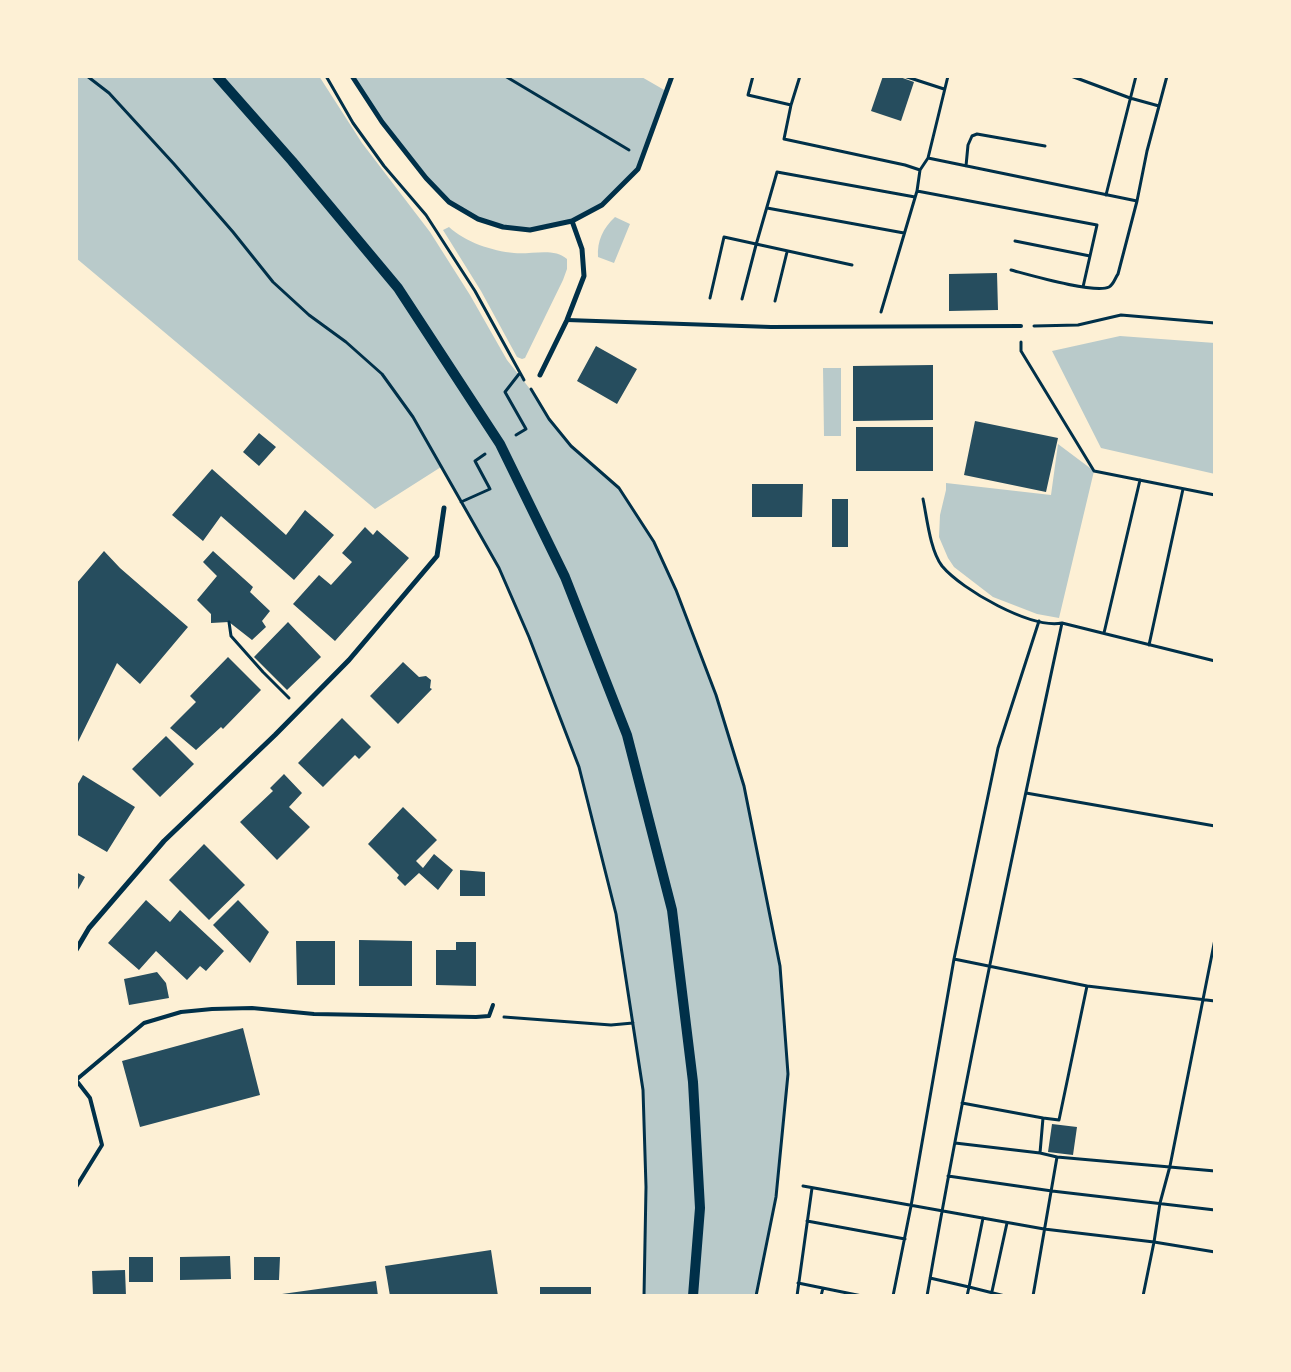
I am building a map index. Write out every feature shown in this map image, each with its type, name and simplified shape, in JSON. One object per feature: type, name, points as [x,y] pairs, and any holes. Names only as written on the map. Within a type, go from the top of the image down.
[{"type":"main road","points":[[217,76],[292,161],[398,288],[500,444],[565,577],[627,735],[672,910],[693,1082],[700,1199],[693,1296]]},
{"type":"street","points":[[352,76],[393,136],[426,178],[449,202],[478,219],[503,226],[530,230],[572,221],[602,205],[638,169],[672,76]]},
{"type":"street","points":[[540,375],[567,320],[584,276],[582,249],[572,221]]},
{"type":"street","points":[[76,950],[89,928],[164,841],[349,660],[437,556],[444,508]]},
{"type":"lane","points":[[567,320],[771,327],[1021,326]]},
{"type":"lane","points":[[76,1187],[102,1145],[90,1098],[76,1080],[144,1023],[181,1012],[212,1009],[252,1008],[314,1014],[476,1017],[489,1016],[493,1006]]},
{"type":"path","points":[[87,76],[109,92],[233,232],[273,282],[309,315],[346,342],[382,374],[413,417],[499,568],[529,637],[579,767],[616,914],[644,1090],[646,1187],[644,1296]]},
{"type":"path","points":[[326,76],[353,122],[384,166],[426,215],[475,291],[525,382]]},
{"type":"path","points":[[505,76],[642,158]]},
{"type":"path","points":[[753,76],[748,95],[791,106]]},
{"type":"path","points":[[800,76],[784,139],[905,165],[920,170]]},
{"type":"path","points":[[904,76],[944,89]]},
{"type":"path","points":[[876,327],[917,191],[920,170],[928,158],[948,76]]},
{"type":"path","points":[[1071,76],[1130,98],[1159,106]]},
{"type":"path","points":[[1106,195],[1136,76]]},
{"type":"path","points":[[1011,270],[1084,287],[1104,288],[1113,285],[1118,274],[1137,201],[1167,76]]},
{"type":"path","points":[[966,166],[968,145],[972,136],[977,134],[1045,146]]},
{"type":"path","points":[[928,158],[1137,201]]},
{"type":"path","points":[[742,299],[777,172],[915,197]]},
{"type":"path","points":[[917,191],[1097,225],[1084,287]]},
{"type":"path","points":[[766,208],[904,233]]},
{"type":"path","points":[[710,298],[724,237],[852,265]]},
{"type":"path","points":[[1016,241],[1090,256]]},
{"type":"path","points":[[775,301],[787,252]]},
{"type":"path","points":[[1215,323],[1121,315],[1078,325],[1021,326],[1021,351],[1094,470],[1215,495]]},
{"type":"path","points":[[530,389],[549,419],[571,446],[619,488],[654,542],[676,590],[716,695],[744,786],[780,966],[788,1074],[776,1197],[756,1296]]},
{"type":"path","points":[[1104,633],[1140,480]]},
{"type":"path","points":[[1149,645],[1183,489]]},
{"type":"path","points":[[923,499],[936,554],[942,566],[992,603],[1012,613],[1039,621],[1055,624],[1062,623],[1215,661]]},
{"type":"path","points":[[893,1296],[911,1206],[954,958],[998,748],[1039,621]]},
{"type":"path","points":[[229,622],[231,636],[263,672],[301,708]]},
{"type":"path","points":[[927,1296],[941,1211],[989,966],[1062,623]]},
{"type":"path","points":[[1026,793],[1215,826]]},
{"type":"path","points":[[1143,1296],[1160,1203],[1170,1166],[1215,939]]},
{"type":"path","points":[[954,958],[1087,986],[1215,1001]]},
{"type":"path","points":[[962,1103],[1059,1120],[1087,986]]},
{"type":"path","points":[[489,1016],[611,1025],[633,1023]]},
{"type":"path","points":[[1040,1153],[1043,1118]]},
{"type":"path","points":[[954,1143],[1040,1153],[1057,1157],[1215,1171]]},
{"type":"path","points":[[1033,1296],[1057,1157]]},
{"type":"path","points":[[948,1176],[1052,1191],[1215,1210]]},
{"type":"path","points":[[803,1186],[1044,1229],[1154,1242],[1215,1252]]},
{"type":"path","points":[[797,1296],[812,1188]]},
{"type":"path","points":[[967,1296],[983,1218]]},
{"type":"path","points":[[807,1221],[905,1239]]},
{"type":"path","points":[[992,1294],[1007,1223]]},
{"type":"path","points":[[930,1278],[1005,1296]]},
{"type":"path","points":[[798,1283],[841,1294],[862,1296]]},
{"type":"path","points":[[821,1296],[823,1288]]},
{"type":"shaded area","points":[[76,76],[319,76],[362,143],[430,232],[470,295],[507,360],[530,389],[549,419],[571,446],[619,488],[654,542],[676,590],[716,695],[744,786],[780,966],[788,1078],[776,1197],[756,1296],[644,1296],[646,1187],[643,1090],[616,914],[579,767],[529,637],[499,568],[441,467],[375,509],[76,258]]},
{"type":"shaded area","points":[[352,76],[640,76],[666,91],[638,169],[602,205],[572,221],[530,230],[503,227],[478,219],[449,202],[382,122]]},
{"type":"shaded area","points":[[615,217],[630,224],[614,263],[598,257],[598,251],[602,235]]},
{"type":"shaded area","points":[[449,227],[463,237],[488,248],[514,253],[549,252],[562,255],[567,259],[567,269],[563,280],[525,358],[517,357],[481,291],[443,230]]},
{"type":"shaded area","points":[[1120,336],[1215,343],[1215,474],[1101,448],[1052,351]]},
{"type":"shaded area","points":[[823,368],[841,368],[841,436],[824,436]]},
{"type":"shaded area","points":[[1058,444],[1094,471],[1059,618],[1037,614],[993,597],[954,567],[939,537],[940,515],[946,483],[1051,495]]},
{"type":"building","points":[[883,76],[897,76],[914,82],[901,121],[871,111]]},
{"type":"building","points":[[997,273],[998,310],[949,311],[949,274]]},
{"type":"building","points":[[596,346],[637,369],[617,404],[577,381]]},
{"type":"building","points":[[933,365],[933,420],[853,421],[853,366]]},
{"type":"building","points":[[975,421],[1058,438],[1046,492],[964,475]]},
{"type":"building","points":[[856,427],[933,427],[933,471],[856,471]]},
{"type":"building","points":[[259,433],[276,447],[259,466],[243,452]]},
{"type":"building","points":[[212,469],[286,535],[305,510],[334,535],[294,580],[221,516],[203,541],[172,515]]},
{"type":"building","points":[[752,484],[803,484],[802,517],[752,517]]},
{"type":"building","points":[[832,499],[848,499],[848,547],[832,547]]},
{"type":"building","points":[[365,527],[373,535],[377,530],[409,558],[335,641],[293,604],[319,575],[331,585],[352,562],[342,553]]},
{"type":"building","points":[[104,551],[120,568],[188,627],[140,684],[117,663],[76,746],[76,584]]},
{"type":"building","points":[[213,551],[253,587],[250,592],[270,611],[262,621],[266,627],[252,640],[229,622],[211,623],[211,614],[197,600],[217,576],[203,562]]},
{"type":"building","points":[[288,622],[321,657],[287,690],[254,657]]},
{"type":"building","points":[[228,657],[261,690],[223,729],[221,727],[196,750],[170,728],[196,702],[190,696]]},
{"type":"building","points":[[403,662],[419,677],[426,676],[431,680],[430,688],[432,689],[398,724],[370,696]]},
{"type":"building","points":[[342,718],[371,747],[359,759],[355,755],[323,787],[298,763]]},
{"type":"building","points":[[166,736],[194,764],[160,797],[132,769]]},
{"type":"building","points":[[284,774],[302,793],[289,807],[310,827],[277,860],[240,822],[273,791],[270,788]]},
{"type":"building","points":[[83,775],[135,807],[107,852],[76,834],[76,787]]},
{"type":"building","points":[[403,807],[437,840],[416,861],[423,868],[434,854],[453,870],[438,890],[419,873],[405,886],[397,878],[399,875],[368,844]]},
{"type":"building","points":[[204,844],[245,885],[209,920],[169,880]]},
{"type":"building","points":[[460,870],[485,872],[485,896],[460,896]]},
{"type":"building","points":[[76,872],[85,877],[76,893]]},
{"type":"building","points":[[146,900],[170,922],[180,910],[224,951],[206,971],[200,966],[187,980],[156,951],[139,970],[108,943]]},
{"type":"building","points":[[238,900],[269,932],[250,963],[213,925]]},
{"type":"building","points":[[359,940],[412,941],[412,986],[359,986]]},
{"type":"building","points":[[296,941],[335,941],[335,985],[297,985]]},
{"type":"building","points":[[456,942],[476,942],[476,986],[436,985],[436,950],[456,950]]},
{"type":"building","points":[[157,972],[166,983],[169,998],[129,1005],[124,979]]},
{"type":"building","points":[[243,1028],[260,1095],[140,1127],[122,1061]]},
{"type":"building","points":[[1052,1124],[1077,1127],[1073,1155],[1048,1152]]},
{"type":"building","points":[[491,1250],[498,1296],[390,1296],[385,1266]]},
{"type":"building","points":[[230,1256],[231,1279],[180,1280],[180,1257]]},
{"type":"building","points":[[129,1257],[153,1257],[153,1282],[129,1282]]},
{"type":"building","points":[[254,1257],[280,1257],[279,1280],[254,1280]]},
{"type":"building","points":[[125,1270],[126,1296],[93,1296],[92,1271]]},
{"type":"building","points":[[376,1281],[378,1296],[283,1296],[282,1294]]},
{"type":"building","points":[[540,1287],[591,1287],[591,1296],[540,1296]]}]
